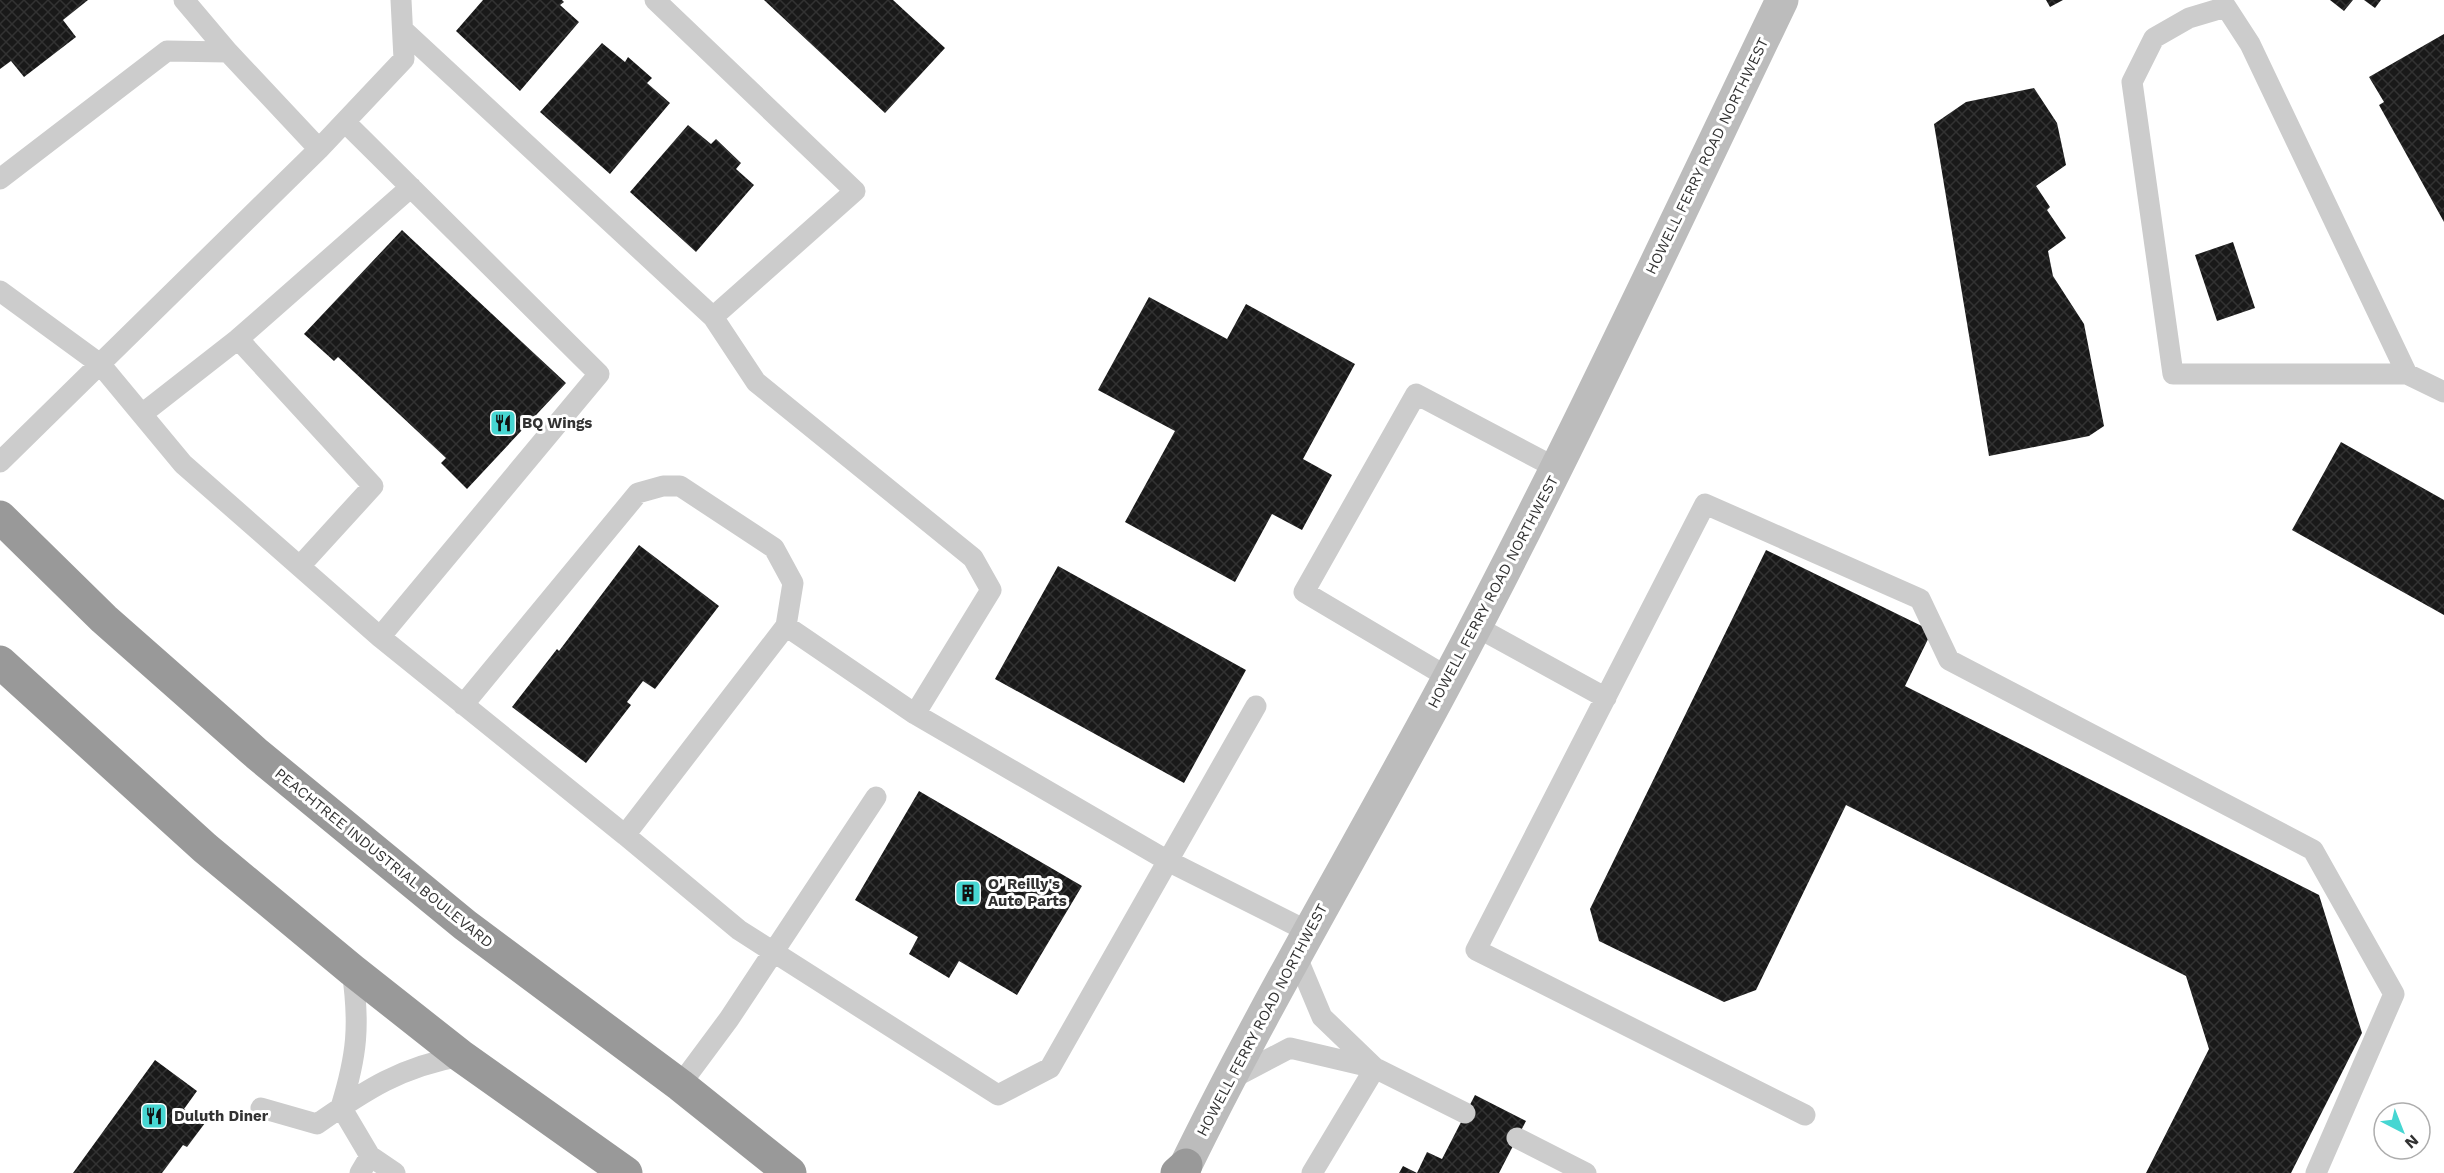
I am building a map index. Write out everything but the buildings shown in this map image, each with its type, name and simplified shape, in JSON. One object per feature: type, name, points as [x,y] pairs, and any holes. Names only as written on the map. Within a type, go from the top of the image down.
[{"type":"highway","name":"PEACHTREE INDUSTRIAL BOULEVARD","points":[[0,517],[104,619],[257,754],[465,925],[680,1085],[790,1173]]},
{"type":"highway","points":[[0,662],[204,848],[352,970],[461,1056],[626,1173]]},
{"type":"street","name":"HOWELL FERRY ROAD NORTHWEST","points":[[1182,1170],[1302,943],[1449,678],[1558,469],[1782,0]]},
{"type":"lane","points":[[184,0],[228,52],[319,149]]},
{"type":"lane","points":[[0,462],[319,149],[404,59],[401,0]]},
{"type":"lane","points":[[655,0],[855,191],[713,317]]},
{"type":"lane","points":[[2407,374],[2250,44],[2226,7],[2189,18],[2154,38],[2132,82],[2173,374],[2407,374],[2444,392]]},
{"type":"lane","points":[[403,30],[713,317],[756,382],[973,558],[991,590],[915,714]]},
{"type":"lane","points":[[0,178],[167,51],[228,52]]},
{"type":"lane","points":[[345,122],[599,374],[380,637]]},
{"type":"lane","points":[[142,414],[238,339],[411,187]]},
{"type":"lane","points":[[0,291],[100,364],[183,464],[380,637],[739,930],[998,1095],[1050,1068],[1256,706]]},
{"type":"lane","points":[[238,339],[374,486],[300,566]]},
{"type":"lane","points":[[1449,678],[1304,592],[1416,394],[1558,469]]},
{"type":"lane","points":[[463,705],[638,494],[663,486],[680,486],[774,548],[794,583],[786,626],[625,835]]},
{"type":"lane","points":[[1805,1115],[1476,951],[1705,504],[1920,599],[1949,660],[2313,850],[2394,994],[2316,1173]]},
{"type":"lane","points":[[786,626],[915,714],[1168,861],[1302,943],[1322,1017],[1375,1068]]},
{"type":"lane","points":[[1475,626],[1606,698]]},
{"type":"lane","points":[[680,1085],[773,952],[876,797]]},
{"type":"lane","points":[[352,970],[359,1014],[355,1064],[341,1107],[365,1164],[395,1173]]},
{"type":"lane","points":[[1228,1081],[1290,1048],[1375,1068],[1465,1113]]},
{"type":"lane","points":[[261,1108],[317,1124],[400,1072],[429,1062],[461,1056]]},
{"type":"lane","points":[[1312,1173],[1375,1068]]},
{"type":"lane","points":[[1517,1138],[1586,1173]]},
{"type":"place","name":"BQ Wings","points":[[503,423]]},
{"type":"place","name":"O' Reilly's Auto Parts","points":[[968,893]]},
{"type":"place","name":"Duluth Diner","points":[[154,1116]]}]
